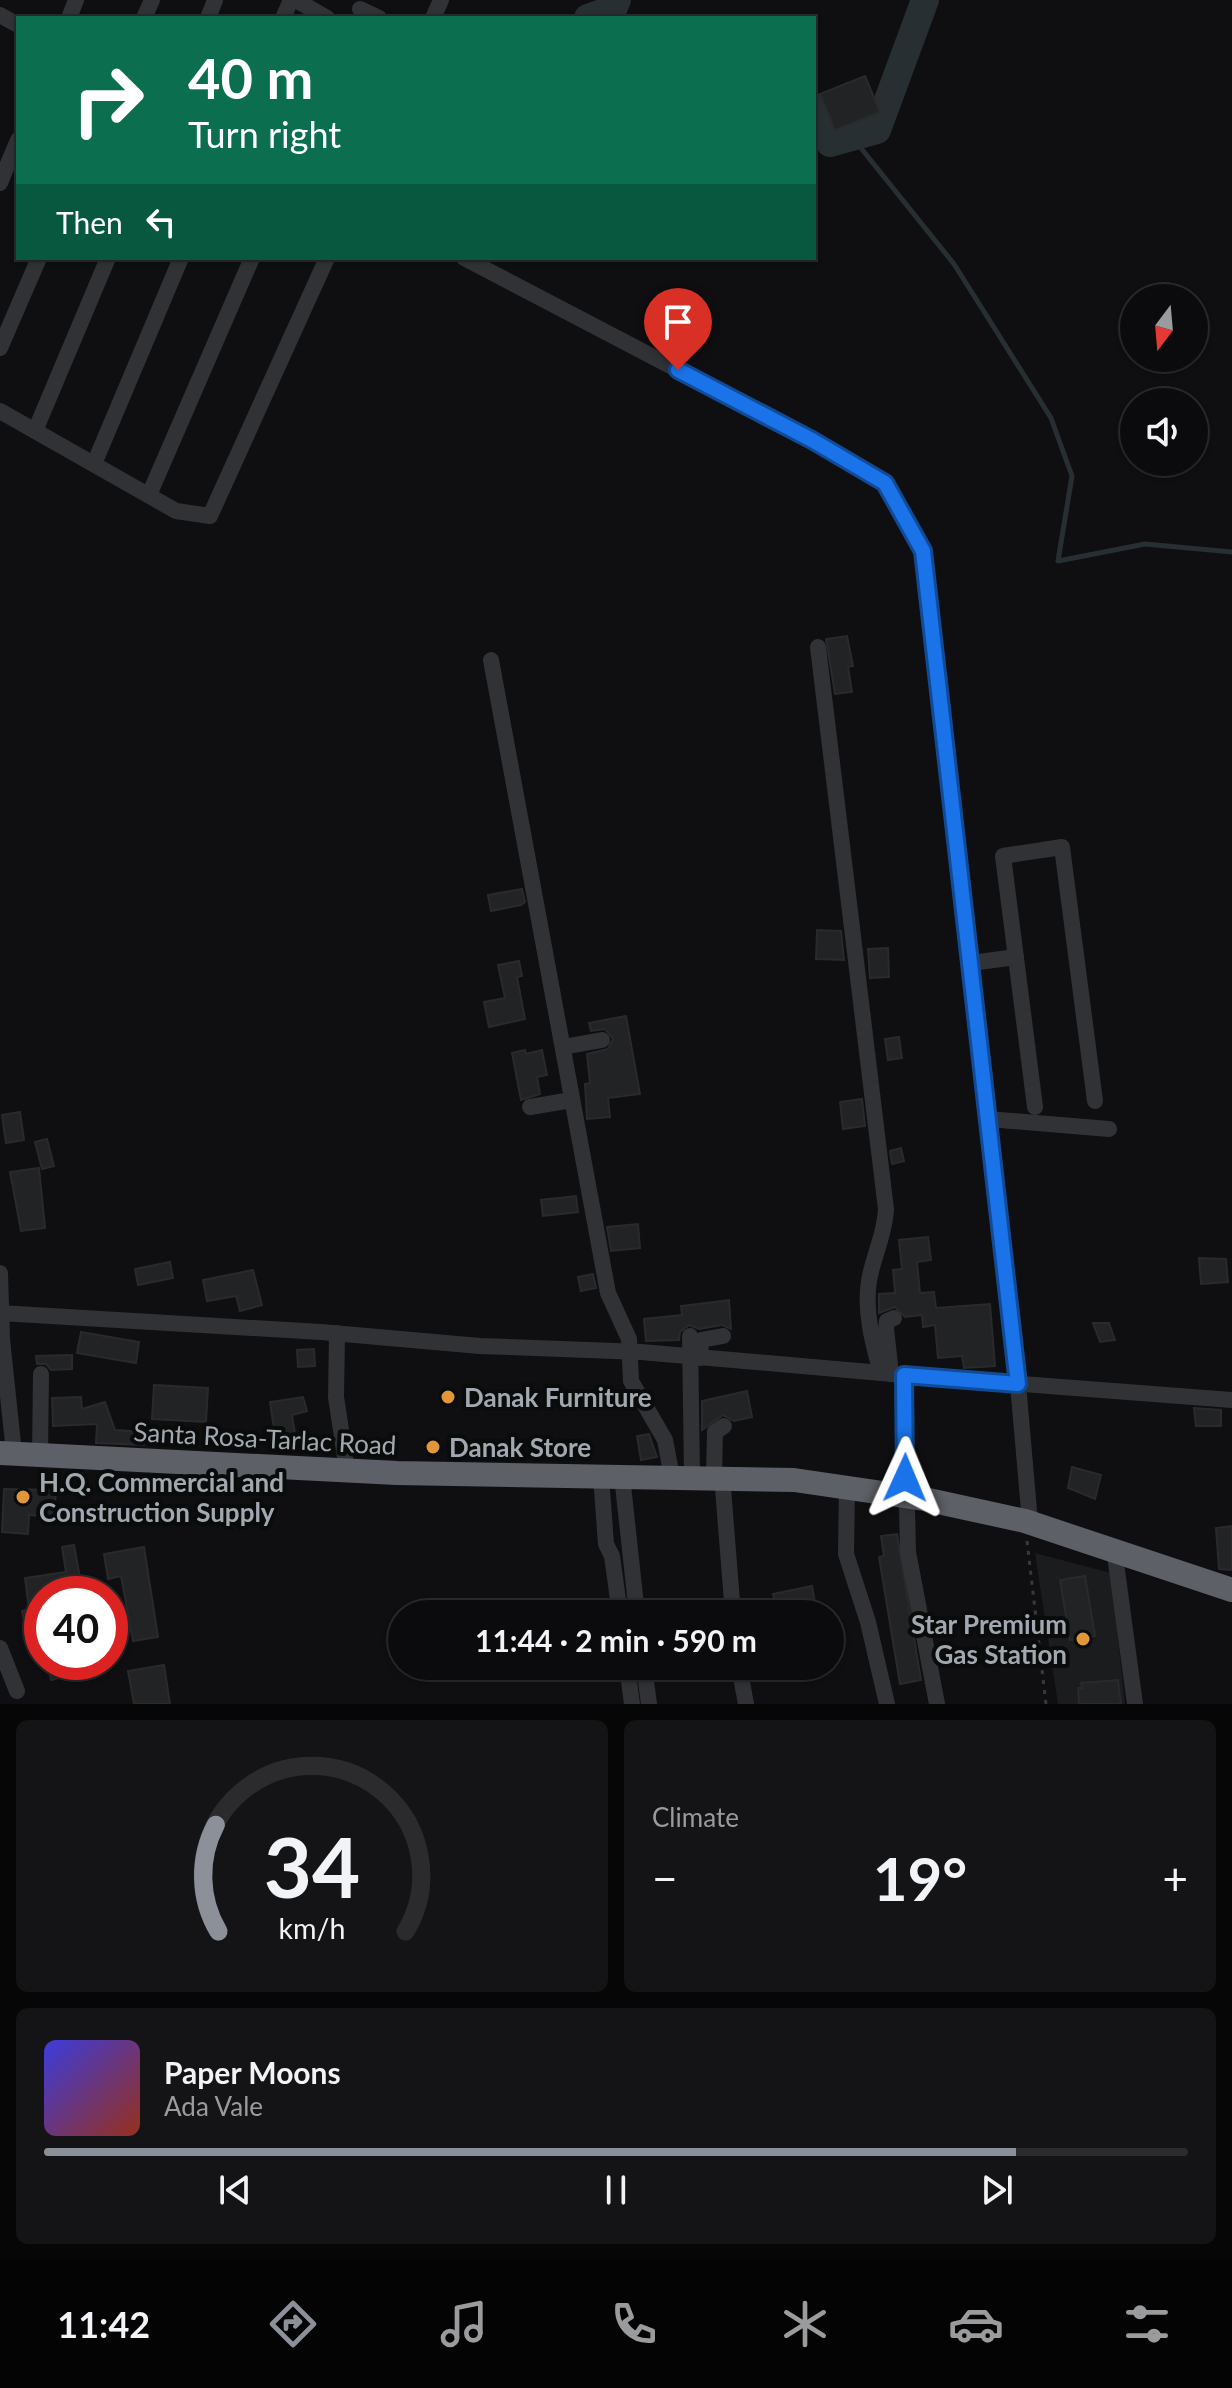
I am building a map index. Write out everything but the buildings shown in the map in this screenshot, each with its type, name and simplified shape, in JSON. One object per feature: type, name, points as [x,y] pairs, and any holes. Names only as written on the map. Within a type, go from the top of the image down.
[{"type":"highway","name":"Santa Rosa-Tarlac Road","points":[[7,1453],[347,1470],[700,1476],[847,1487],[1028,1522],[1114,1548],[1232,1590]]},
{"type":"street","points":[[294,0],[323,16]]},
{"type":"street","points":[[0,183],[16,145]]},
{"type":"street","points":[[0,348],[38,260]]},
{"type":"street","points":[[35,431],[107,260]]},
{"type":"street","points":[[94,464],[180,260]]},
{"type":"street","points":[[149,495],[251,260]]},
{"type":"street","points":[[0,411],[176,511],[210,516],[326,260]]},
{"type":"street","points":[[468,260],[798,432],[885,483],[923,551],[1018,1384],[1028,1522]]},
{"type":"street","points":[[818,647],[886,1209],[885,1233],[868,1284],[871,1334],[892,1374]]},
{"type":"street","points":[[491,660],[608,1293],[629,1339],[631,1381],[665,1440],[700,1476]]},
{"type":"street","points":[[1035,1107],[1003,856],[1062,847],[1095,1101]]},
{"type":"street","points":[[971,963],[1016,957]]},
{"type":"street","points":[[563,1047],[602,1040]]},
{"type":"street","points":[[530,1107],[572,1100]]},
{"type":"street","points":[[988,1119],[1109,1129]]},
{"type":"street","points":[[0,1273],[7,1453]]},
{"type":"street","points":[[2,1313],[337,1333],[480,1346],[630,1352],[1232,1400]]},
{"type":"street","points":[[894,1318],[887,1321],[886,1329],[905,1496],[908,1552],[937,1704]]},
{"type":"street","points":[[337,1333],[336,1397],[347,1470]]},
{"type":"street","points":[[690,1336],[696,1357],[700,1476],[730,1600]]},
{"type":"street","points":[[696,1357],[701,1340],[723,1336]]},
{"type":"street","points":[[40,1455],[41,1374]]},
{"type":"street","points":[[700,1476],[715,1432],[724,1426]]},
{"type":"street","points":[[612,1476],[606,1544],[612,1556],[618,1600]]},
{"type":"street","points":[[612,1476],[634,1600]]},
{"type":"street","points":[[847,1487],[846,1554],[868,1622],[887,1704]]},
{"type":"street","points":[[1114,1548],[1135,1704]]},
{"type":"street","points":[[0,1648],[17,1691]]},
{"type":"street","points":[[629,1680],[632,1704]]},
{"type":"street","points":[[646,1680],[649,1704]]},
{"type":"street","points":[[742,1680],[746,1704]]},
{"type":"path","points":[[1028,1522],[1046,1704]]},
{"type":"shaded area","name":"Star Premium Gas Station","points":[[1035,1553],[1111,1573],[1125,1704],[1058,1704]]},
{"type":"waterway","points":[[594,16],[613,9],[617,0]]},
{"type":"waterway","points":[[816,112],[830,143],[877,130],[925,0]]},
{"type":"waterway","points":[[852,137],[954,264],[1051,418],[1072,476],[1058,561],[1145,544],[1232,552]]},
{"type":"place","name":"Danak Furniture","points":[[448,1397]]},
{"type":"place","name":"Danak Store","points":[[433,1447]]},
{"type":"place","name":"H.Q. Commercial and Construction Supply","points":[[23,1497]]},
{"type":"place","name":"Star Premium Gas Station","points":[[1083,1639]]},
{"type":"route","points":[[678,370],[812,440],[885,483],[923,551],[1018,1384],[904,1375],[905,1478]]}]
